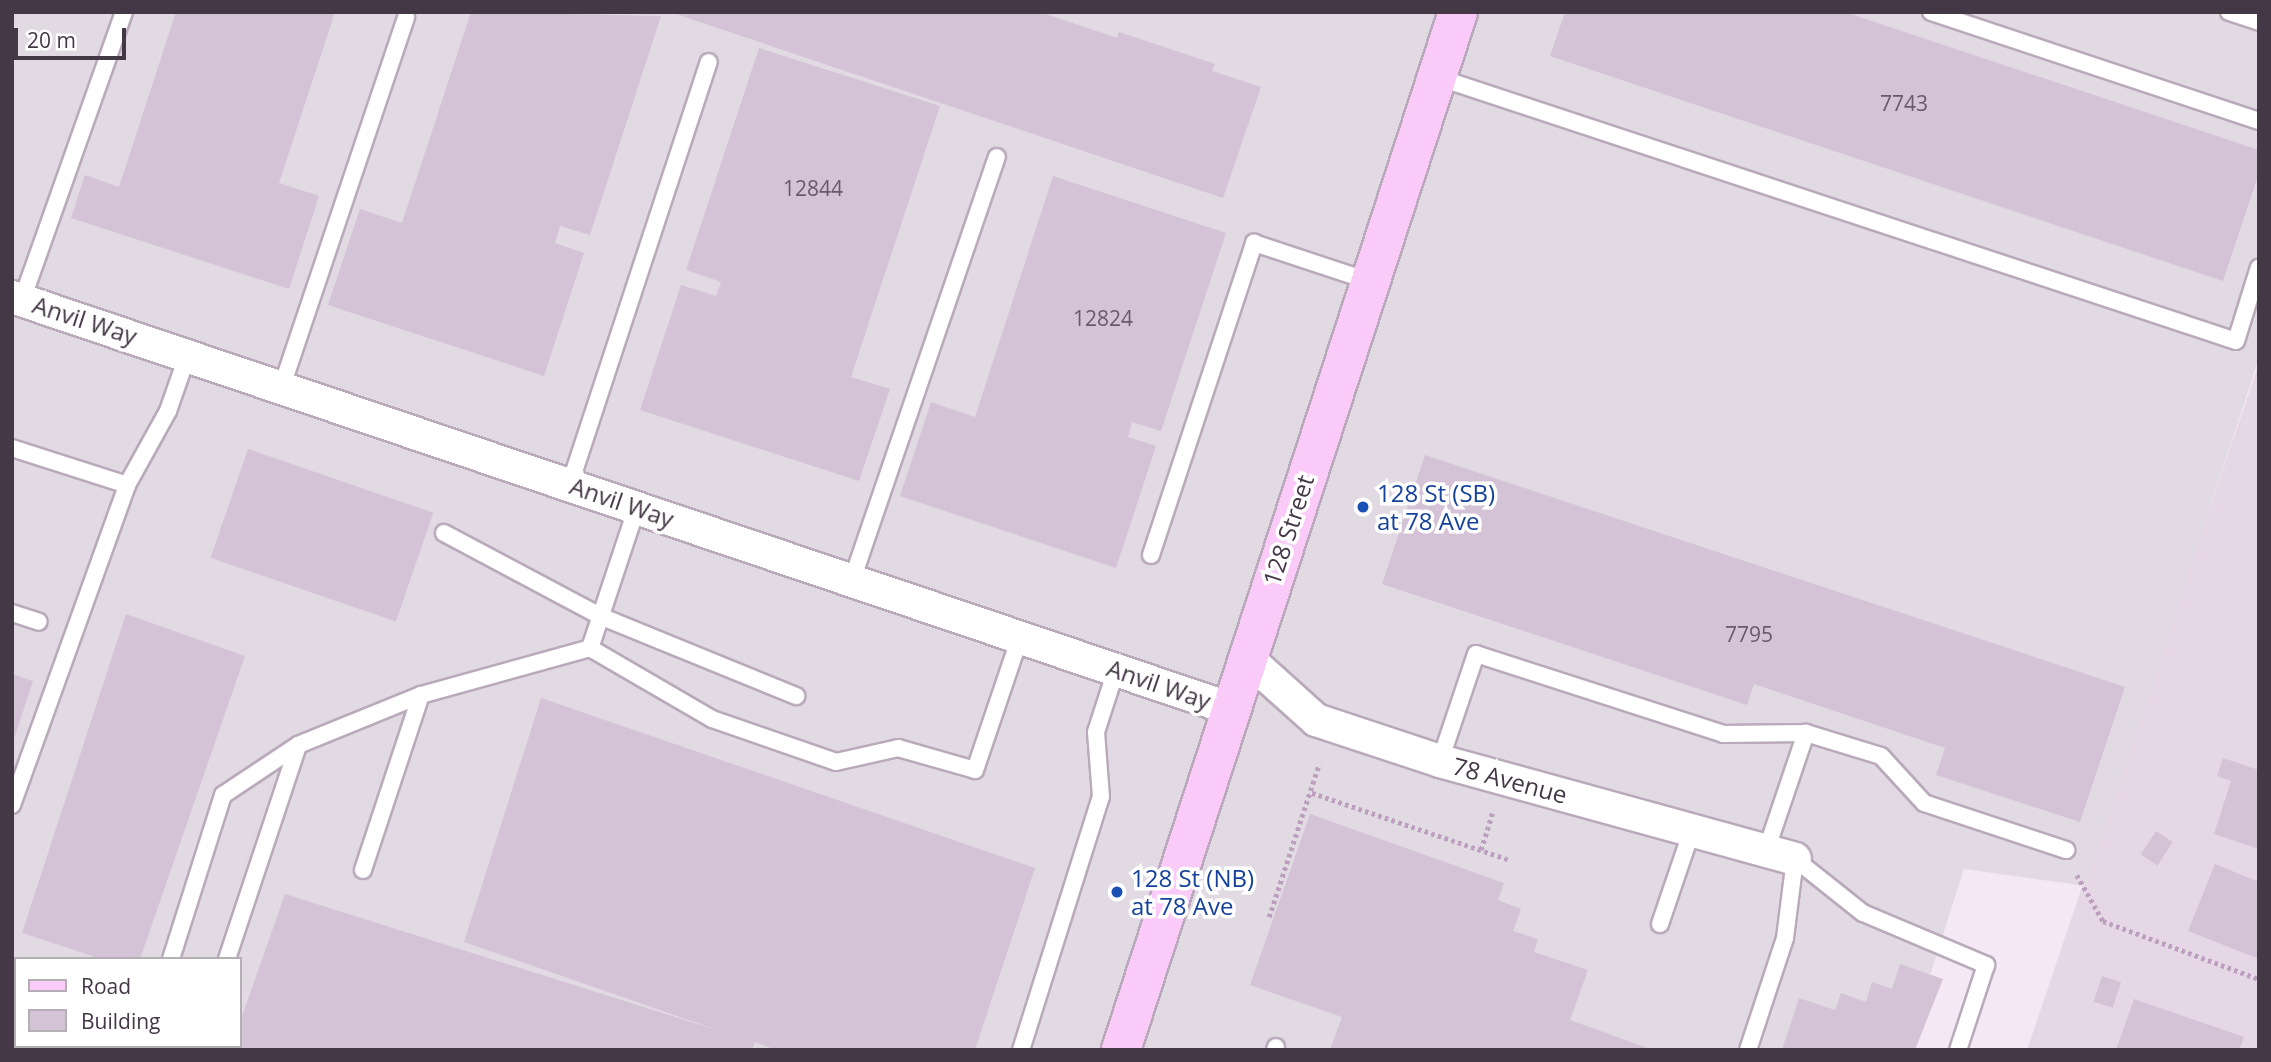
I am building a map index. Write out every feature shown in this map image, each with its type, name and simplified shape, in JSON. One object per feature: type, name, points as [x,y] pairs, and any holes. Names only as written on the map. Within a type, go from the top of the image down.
[{"type":"main road","name":"128 Street","points":[[1121,1050],[1458,12]]},
{"type":"street","name":"Anvil Way","points":[[17,298],[1231,709]]},
{"type":"street","name":"78 Avenue","points":[[1247,658],[1316,720],[1440,761],[1780,855]]},
{"type":"lane","points":[[17,298],[124,12]]},
{"type":"lane","points":[[1931,12],[2259,121]]},
{"type":"lane","points":[[2229,12],[2259,22]]},
{"type":"lane","points":[[282,386],[406,17]]},
{"type":"lane","points":[[570,484],[709,62]]},
{"type":"lane","points":[[1437,77],[2236,341],[2259,267]]},
{"type":"lane","points":[[852,580],[997,157]]},
{"type":"lane","points":[[1151,555],[1254,243],[1369,281]]},
{"type":"lane","points":[[12,805],[127,485],[168,411],[188,354]]},
{"type":"lane","points":[[12,448],[127,485]]},
{"type":"lane","points":[[590,648],[637,507]]},
{"type":"lane","points":[[444,533],[600,616],[796,696]]},
{"type":"lane","points":[[12,613],[39,622]]},
{"type":"lane","points":[[172,957],[223,796],[298,745],[421,695],[590,648],[712,719],[835,762],[898,748],[975,770],[1020,637]]},
{"type":"lane","points":[[1440,761],[1476,654],[1723,734],[1806,733],[1881,756],[1924,803],[2066,850]]},
{"type":"lane","points":[[1021,1050],[1101,797],[1096,732],[1116,670]]},
{"type":"lane","points":[[363,870],[421,695]]},
{"type":"lane","points":[[1748,1050],[1785,938],[1780,855],[1806,733]]},
{"type":"lane","points":[[228,957],[298,745]]},
{"type":"lane","points":[[1660,925],[1692,830]]},
{"type":"lane","points":[[1780,855],[1863,913],[1986,965],[1958,1050]]},
{"type":"path","points":[[1269,917],[1312,793],[1319,764]]},
{"type":"path","points":[[1312,793],[1510,860]]},
{"type":"path","points":[[1481,850],[1492,813]]},
{"type":"path","points":[[2066,850],[2103,921],[2259,979]]},
{"type":"shaded area","points":[[12,12],[2259,12],[2259,358],[2086,886],[1964,869],[1906,1050],[12,1050]]},
{"type":"shaded area","points":[[2259,363],[2259,1050],[2027,1050]]},
{"type":"building","points":[[176,12],[335,12],[279,183],[319,196],[289,289],[71,218],[85,175],[119,187]]},
{"type":"building","points":[[471,12],[661,16],[590,235],[560,226],[555,243],[584,253],[544,376],[328,305],[360,209],[402,223]]},
{"type":"building","points":[[1040,12],[1117,38],[1119,32],[1215,64],[1212,71],[1261,87],[1223,198],[673,13]]},
{"type":"building","points":[[1565,12],[1845,12],[2259,150],[2259,173],[2223,281],[1550,56]]},
{"type":"building","points":[[759,48],[940,106],[851,377],[890,389],[859,481],[640,410],[681,285],[716,296],[721,282],[686,270]]},
{"type":"building","points":[[1053,176],[1226,233],[1161,431],[1132,422],[1128,437],[1156,446],[1116,568],[900,496],[931,402],[975,417]]},
{"type":"building","points":[[248,449],[433,513],[396,622],[211,558]]},
{"type":"building","points":[[1425,455],[2125,687],[2080,822],[1936,775],[1945,748],[1754,684],[1747,705],[1382,584]]},
{"type":"building","points":[[126,614],[245,656],[141,957],[96,957],[22,933]]},
{"type":"building","points":[[12,674],[33,681],[13,742],[12,742]]},
{"type":"building","points":[[541,698],[1035,868],[975,1050],[776,1050],[755,1042],[752,1050],[230,1050],[242,1048],[242,1016],[285,894],[723,1032],[464,942]]},
{"type":"building","points":[[2223,758],[2259,770],[2259,849],[2214,834],[2231,781],[2217,776]]},
{"type":"building","points":[[1310,814],[1504,883],[1498,900],[1521,909],[1513,931],[1538,939],[1534,952],[1588,970],[1570,1020],[1653,1050],[1330,1050],[1342,1017],[1250,985]]},
{"type":"building","points":[[2156,831],[2173,842],[2158,865],[2141,854]]},
{"type":"building","points":[[2215,864],[2259,882],[2259,959],[2188,931]]},
{"type":"building","points":[[1900,964],[1943,979],[1915,1050],[1782,1050],[1799,998],[1835,1010],[1841,993],[1866,1002],[1872,982],[1892,989]]},
{"type":"building","points":[[2102,976],[2121,982],[2113,1008],[2094,1002]]},
{"type":"building","points":[[2134,999],[2244,1037],[2239,1050],[2116,1050]]},
{"type":"place","name":"128 St (SB) at 78 Ave","points":[[1363,507]]},
{"type":"place","name":"128 St (NB) at 78 Ave","points":[[1117,892]]}]
